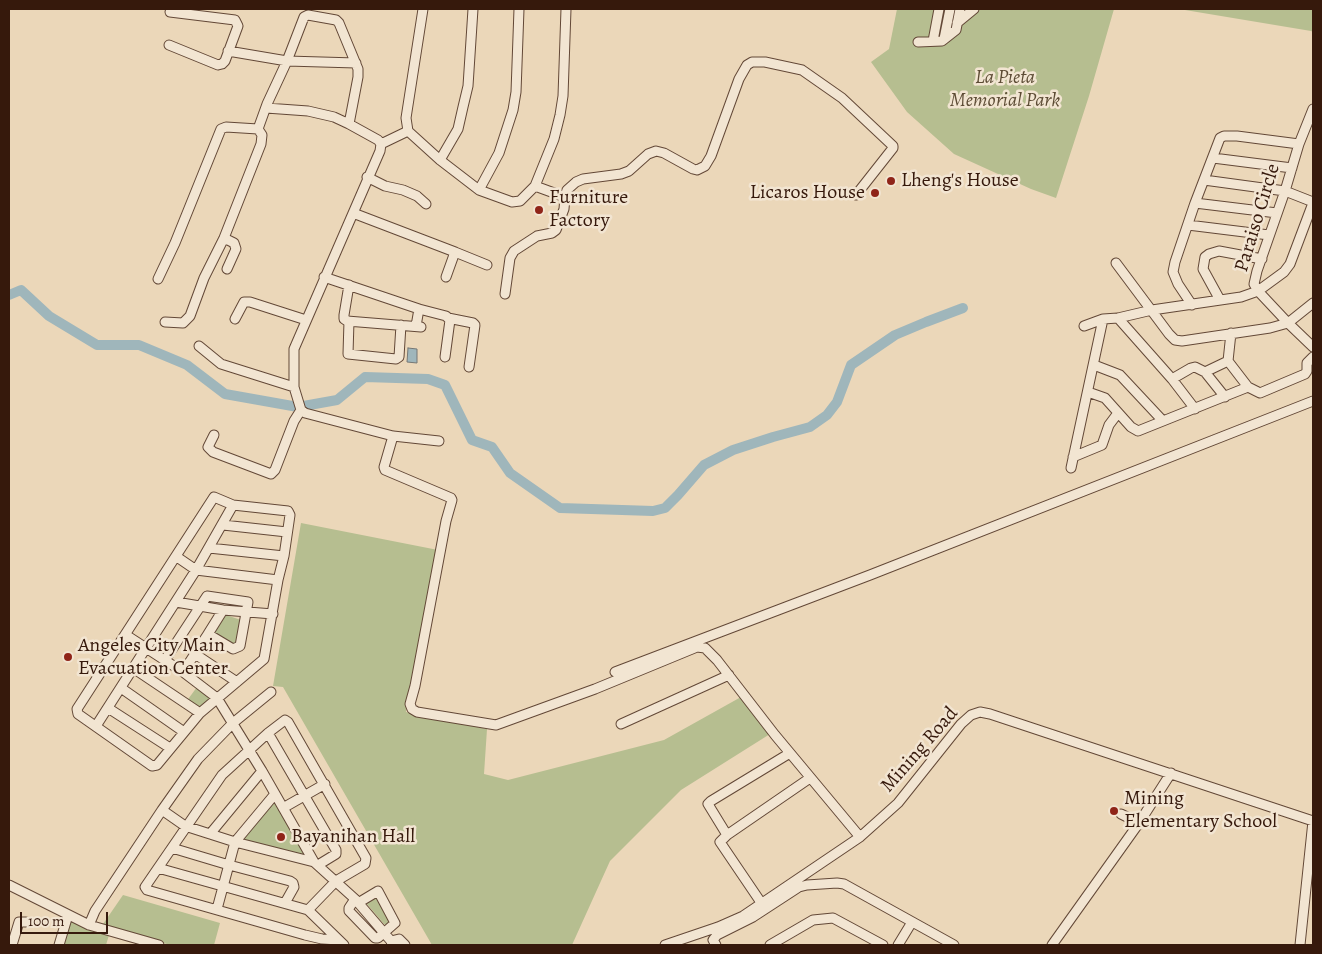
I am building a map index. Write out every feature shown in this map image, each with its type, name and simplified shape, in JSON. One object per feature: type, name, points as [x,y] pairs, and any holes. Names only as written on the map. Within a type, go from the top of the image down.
[{"type":"street","points":[[423,9],[406,118],[408,131],[440,160],[479,190],[512,202],[520,201],[535,186],[554,139],[560,115],[566,9]]},
{"type":"street","points":[[440,160],[458,129],[468,86],[473,9]]},
{"type":"street","points":[[479,190],[499,152],[513,110],[516,92],[519,9]]},
{"type":"street","points":[[933,41],[939,9]]},
{"type":"street","points":[[944,39],[950,9]]},
{"type":"street","points":[[918,42],[944,39],[956,30],[960,9]]},
{"type":"street","points":[[957,23],[974,9]]},
{"type":"street","points":[[169,45],[218,65],[225,61],[238,26],[237,21],[170,12]]},
{"type":"street","points":[[165,322],[182,323],[190,316],[204,278],[224,238],[262,140],[258,129],[305,16],[328,13],[339,22],[356,63],[358,77],[349,124]]},
{"type":"street","points":[[228,51],[287,61],[356,63]]},
{"type":"street","points":[[505,294],[510,258],[514,251],[536,236],[552,233],[556,230],[564,209],[565,197],[570,186],[576,182],[583,179],[621,174],[629,171],[648,154],[656,152],[664,152],[693,169],[701,168],[707,163],[744,69],[752,62],[765,62],[802,70],[842,98],[893,146],[856,195]]},
{"type":"street","points":[[214,435],[208,447],[213,452],[271,474],[275,470],[300,407],[294,387],[294,349],[367,177],[380,151],[381,144],[378,140],[334,117],[308,111],[266,108]]},
{"type":"street","name":"Paraiso Circle","points":[[1313,109],[1311,121],[1299,144],[1254,284],[1258,291],[1313,347]]},
{"type":"street","points":[[158,279],[175,243],[222,129],[226,127],[258,129]]},
{"type":"street","points":[[381,144],[408,131]]},
{"type":"street","points":[[1192,305],[1178,284],[1173,272],[1174,262],[1220,138],[1224,136],[1237,136],[1299,144]]},
{"type":"street","points":[[1213,158],[1292,168]]},
{"type":"street","points":[[367,177],[385,186],[403,190],[417,196],[426,204]]},
{"type":"street","points":[[1084,326],[1103,319],[1241,297],[1258,291],[1284,272],[1290,264],[1313,202],[1285,191],[1204,180]]},
{"type":"street","points":[[535,186],[565,197]]},
{"type":"street","points":[[1195,203],[1277,213]]},
{"type":"street","points":[[353,213],[487,265]]},
{"type":"street","points":[[1188,225],[1269,235]]},
{"type":"street","points":[[224,238],[234,243],[236,249],[227,269]]},
{"type":"street","points":[[1220,300],[1203,270],[1208,254],[1219,251],[1262,258]]},
{"type":"street","points":[[446,277],[455,252]]},
{"type":"street","points":[[1116,263],[1175,340],[1182,341],[1270,328],[1288,323],[1313,304]]},
{"type":"street","points":[[324,277],[419,309],[475,325],[469,367]]},
{"type":"street","points":[[348,285],[344,319],[349,322],[418,327],[419,309]]},
{"type":"street","points":[[235,319],[244,302],[250,302],[306,320]]},
{"type":"street","points":[[445,357],[450,323],[448,318]]},
{"type":"street","points":[[1118,318],[1172,379],[1195,409]]},
{"type":"street","points":[[1071,468],[1103,319]]},
{"type":"street","points":[[349,322],[348,354],[396,359],[398,357],[401,325]]},
{"type":"street","points":[[1231,333],[1228,361],[1248,387],[1255,391],[1264,392],[1300,377],[1307,372],[1307,363],[1313,357]]},
{"type":"street","points":[[199,346],[221,364],[294,387]]},
{"type":"street","points":[[1205,372],[1228,361]]},
{"type":"street","points":[[1094,365],[1120,375],[1163,421]]},
{"type":"street","points":[[1172,379],[1195,367],[1205,372],[1225,397]]},
{"type":"street","points":[[1088,392],[1105,398],[1136,431],[1143,430],[1248,387]]},
{"type":"street","points":[[615,672],[1313,401]]},
{"type":"street","points":[[300,407],[340,423],[393,436],[440,441]]},
{"type":"street","points":[[1073,457],[1102,445],[1109,425],[1118,413]]},
{"type":"street","points":[[393,436],[384,467],[385,470],[452,500],[446,521],[410,704],[412,709],[417,712],[496,725],[595,689],[697,647],[705,648],[860,837]]},
{"type":"street","points":[[216,497],[233,506],[288,511],[290,515],[287,532],[264,659],[200,713],[157,765],[152,766],[78,714],[77,710],[177,557],[212,499],[216,497]]},
{"type":"street","points":[[96,726],[196,570],[233,506]]},
{"type":"street","points":[[223,525],[287,532]]},
{"type":"street","points":[[208,548],[284,556]]},
{"type":"street","points":[[177,557],[196,570],[278,580]]},
{"type":"street","points":[[165,660],[206,597],[246,601],[248,603],[240,646],[233,649],[208,634]]},
{"type":"street","points":[[176,602],[223,610],[273,614]]},
{"type":"street","points":[[183,672],[223,610]]},
{"type":"street","points":[[126,635],[183,672],[217,698],[316,864],[356,901],[392,943],[399,939],[404,945]]},
{"type":"street","points":[[704,638],[705,648]]},
{"type":"street","points":[[195,654],[237,682]]},
{"type":"street","points":[[133,668],[200,713]]},
{"type":"street","points":[[621,724],[729,676]]},
{"type":"street","points":[[121,688],[184,732]]},
{"type":"street","points":[[89,925],[95,912],[198,758],[233,723],[271,692]]},
{"type":"street","points":[[108,708],[170,748]]},
{"type":"street","name":"Mining Road","points":[[665,945],[692,941],[742,916],[860,837],[898,803],[961,724],[976,713],[990,714],[1313,821]]},
{"type":"street","points":[[308,910],[336,881],[367,861],[325,784],[285,720],[268,732],[222,775],[145,886],[147,890],[306,935],[341,942]]},
{"type":"street","points":[[162,810],[185,826],[316,864],[337,852],[268,732]]},
{"type":"street","points":[[727,835],[708,804],[711,800],[790,753]]},
{"type":"street","points":[[210,834],[262,771]]},
{"type":"street","points":[[1052,945],[1139,823],[1171,773]]},
{"type":"street","points":[[762,904],[720,842],[722,838],[810,778]]},
{"type":"street","points":[[283,808],[325,784]]},
{"type":"street","points":[[216,909],[235,842],[275,794]]},
{"type":"street","points":[[1121,814],[1139,823]]},
{"type":"street","points":[[1300,945],[1313,821]]},
{"type":"street","points":[[172,848],[290,881],[294,887],[285,903]]},
{"type":"street","points":[[158,868],[308,910],[341,942]]},
{"type":"street","points":[[716,945],[713,940],[717,935],[753,917],[799,887],[837,883],[844,884],[954,945]]},
{"type":"street","points":[[9,885],[89,925],[148,944],[159,945]]},
{"type":"street","points":[[356,901],[382,888],[396,922],[384,932]]},
{"type":"street","points":[[59,945],[68,915]]},
{"type":"street","points":[[770,945],[813,920],[833,918],[883,945]]},
{"type":"street","points":[[12,945],[19,922],[26,922]]},
{"type":"street","points":[[898,945],[912,922]]},
{"type":"green space","name":"La Pieta Memorial Park","points":[[897,9],[1114,9],[1089,96],[1056,198],[1031,189],[954,154],[907,112],[871,62],[889,49]]},
{"type":"green space","points":[[1179,9],[1313,9],[1313,32],[1311,31]]},
{"type":"green space","points":[[301,523],[438,550],[406,712],[487,729],[484,774],[508,780],[664,740],[741,697],[770,734],[681,790],[610,861],[572,945],[432,945],[283,687],[273,686]]},
{"type":"green space","points":[[226,615],[244,621],[237,648],[213,635]]},
{"type":"green space","points":[[197,687],[213,700],[200,711],[186,702]]},
{"type":"green space","points":[[272,799],[308,858],[239,840]]},
{"type":"green space","points":[[377,894],[395,922],[388,926],[384,924],[366,903]]},
{"type":"green space","points":[[123,895],[220,923],[214,945],[171,945],[101,927]]},
{"type":"green space","points":[[70,919],[109,935],[106,945],[61,945]]},
{"type":"water","points":[[408,348],[417,349],[417,363],[407,362]]},
{"type":"waterway","points":[[9,295],[21,290],[49,316],[97,345],[139,345],[187,365],[225,394],[298,407],[337,400],[365,377],[428,379],[445,385],[472,440],[492,447],[510,473],[560,508],[653,511],[665,508],[704,465],[733,450],[810,427],[827,415],[837,402],[851,365],[895,335],[963,308]]},
{"type":"place","name":"Lheng's House","points":[[891,181]]},
{"type":"place","name":"Licaros House","points":[[875,193]]},
{"type":"place","name":"Furniture Factory","points":[[539,210]]},
{"type":"place","name":"Angeles City Main Evacuation Center","points":[[68,657]]},
{"type":"place","name":"Mining Elementary School","points":[[1114,811]]},
{"type":"place","name":"Bayanihan Hall","points":[[281,837]]}]
